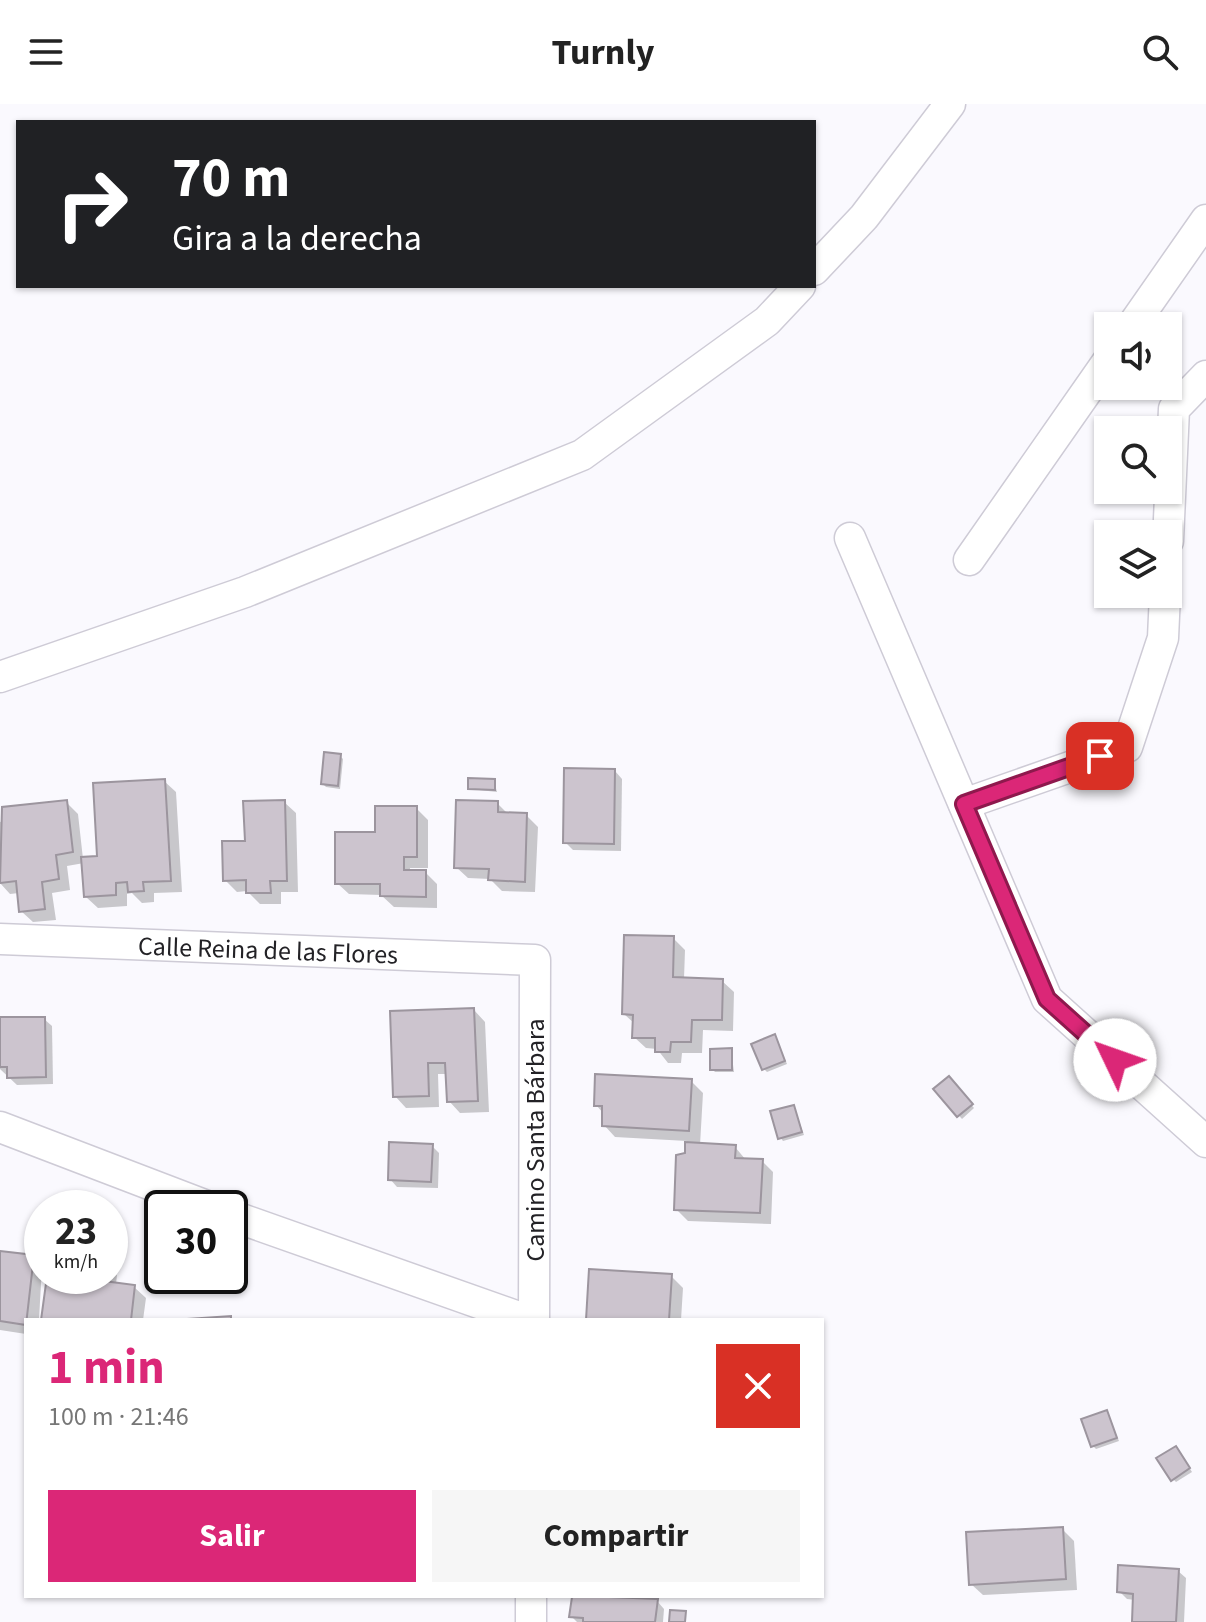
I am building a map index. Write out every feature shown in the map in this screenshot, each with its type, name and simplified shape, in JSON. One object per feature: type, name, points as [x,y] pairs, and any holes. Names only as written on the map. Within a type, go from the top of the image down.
[{"type":"street","points":[[816,268],[864,217],[950,104]]},
{"type":"street","points":[[1142,312],[1206,220]]},
{"type":"street","points":[[0,677],[245,592],[582,455],[767,321],[798,288]]},
{"type":"street","points":[[1169,520],[1174,409],[1206,376]]},
{"type":"street","points":[[969,560],[1094,381]]},
{"type":"street","points":[[850,538],[1047,999],[1206,1142]]},
{"type":"street","points":[[964,804],[1127,747],[1163,638],[1164,608]]},
{"type":"street","name":"Calle Reina de las Flores","points":[[0,939],[535,960]]},
{"type":"street","name":"Camino Santa Bárbara","points":[[534,1318],[535,960]]},
{"type":"street","points":[[0,1127],[165,1190]]},
{"type":"street","points":[[248,1221],[521,1318]]},
{"type":"street","points":[[531,1598],[531,1622]]},
{"type":"building","points":[[324,752],[341,754],[338,786],[321,784]]},
{"type":"building","points":[[564,768],[615,769],[614,844],[563,843]]},
{"type":"building","points":[[468,778],[495,779],[495,790],[468,789]]},
{"type":"building","points":[[165,779],[171,881],[143,882],[144,891],[128,892],[127,882],[116,883],[116,895],[84,897],[81,857],[97,856],[93,783]]},
{"type":"building","points":[[67,800],[73,852],[56,855],[59,879],[42,882],[45,909],[19,912],[16,881],[0,883],[2,807]]},
{"type":"building","points":[[285,800],[287,881],[270,881],[271,893],[246,893],[246,880],[223,881],[222,841],[245,841],[243,801]]},
{"type":"building","points":[[456,800],[498,801],[498,812],[527,813],[525,882],[488,880],[489,869],[454,868]]},
{"type":"building","points":[[375,806],[417,806],[417,857],[404,857],[404,870],[426,870],[426,897],[380,896],[380,884],[335,884],[335,832],[375,832]]},
{"type":"building","points":[[624,935],[674,936],[673,977],[723,979],[722,1020],[692,1020],[691,1042],[671,1042],[670,1052],[655,1052],[655,1038],[632,1038],[633,1015],[622,1014]]},
{"type":"building","points":[[474,1008],[478,1101],[447,1102],[445,1063],[428,1063],[429,1096],[393,1097],[390,1011]]},
{"type":"building","points":[[0,1017],[45,1017],[46,1077],[7,1078],[7,1067],[0,1067]]},
{"type":"building","points":[[775,1034],[785,1061],[762,1070],[751,1044]]},
{"type":"building","points":[[732,1048],[732,1070],[710,1070],[710,1049]]},
{"type":"building","points":[[595,1074],[692,1079],[689,1131],[602,1126],[602,1106],[594,1106]]},
{"type":"building","points":[[949,1076],[973,1104],[957,1117],[933,1089]]},
{"type":"building","points":[[794,1105],[802,1132],[778,1139],[770,1111]]},
{"type":"building","points":[[389,1142],[433,1144],[431,1182],[388,1180]]},
{"type":"building","points":[[685,1142],[736,1145],[735,1158],[763,1159],[760,1213],[674,1210],[676,1155],[685,1153]]},
{"type":"building","points":[[0,1251],[24,1254],[24,1294],[30,1294],[24,1325],[0,1321]]},
{"type":"building","points":[[589,1269],[672,1274],[669,1318],[586,1318]]},
{"type":"building","points":[[128,1284],[135,1285],[131,1318],[41,1318],[45,1294],[128,1294]]},
{"type":"building","points":[[1107,1410],[1117,1438],[1091,1447],[1081,1419]]},
{"type":"building","points":[[1176,1446],[1190,1468],[1171,1481],[1156,1458]]},
{"type":"building","points":[[1063,1527],[1066,1579],[969,1585],[966,1532]]},
{"type":"building","points":[[1118,1565],[1179,1569],[1176,1622],[1132,1622],[1133,1594],[1117,1592]]},
{"type":"building","points":[[572,1598],[658,1599],[655,1622],[583,1622],[583,1618],[569,1617]]},
{"type":"building","points":[[670,1610],[686,1611],[685,1622],[669,1622]]},
{"type":"route","points":[[1100,756],[964,804],[1047,999],[1115,1060]]}]
